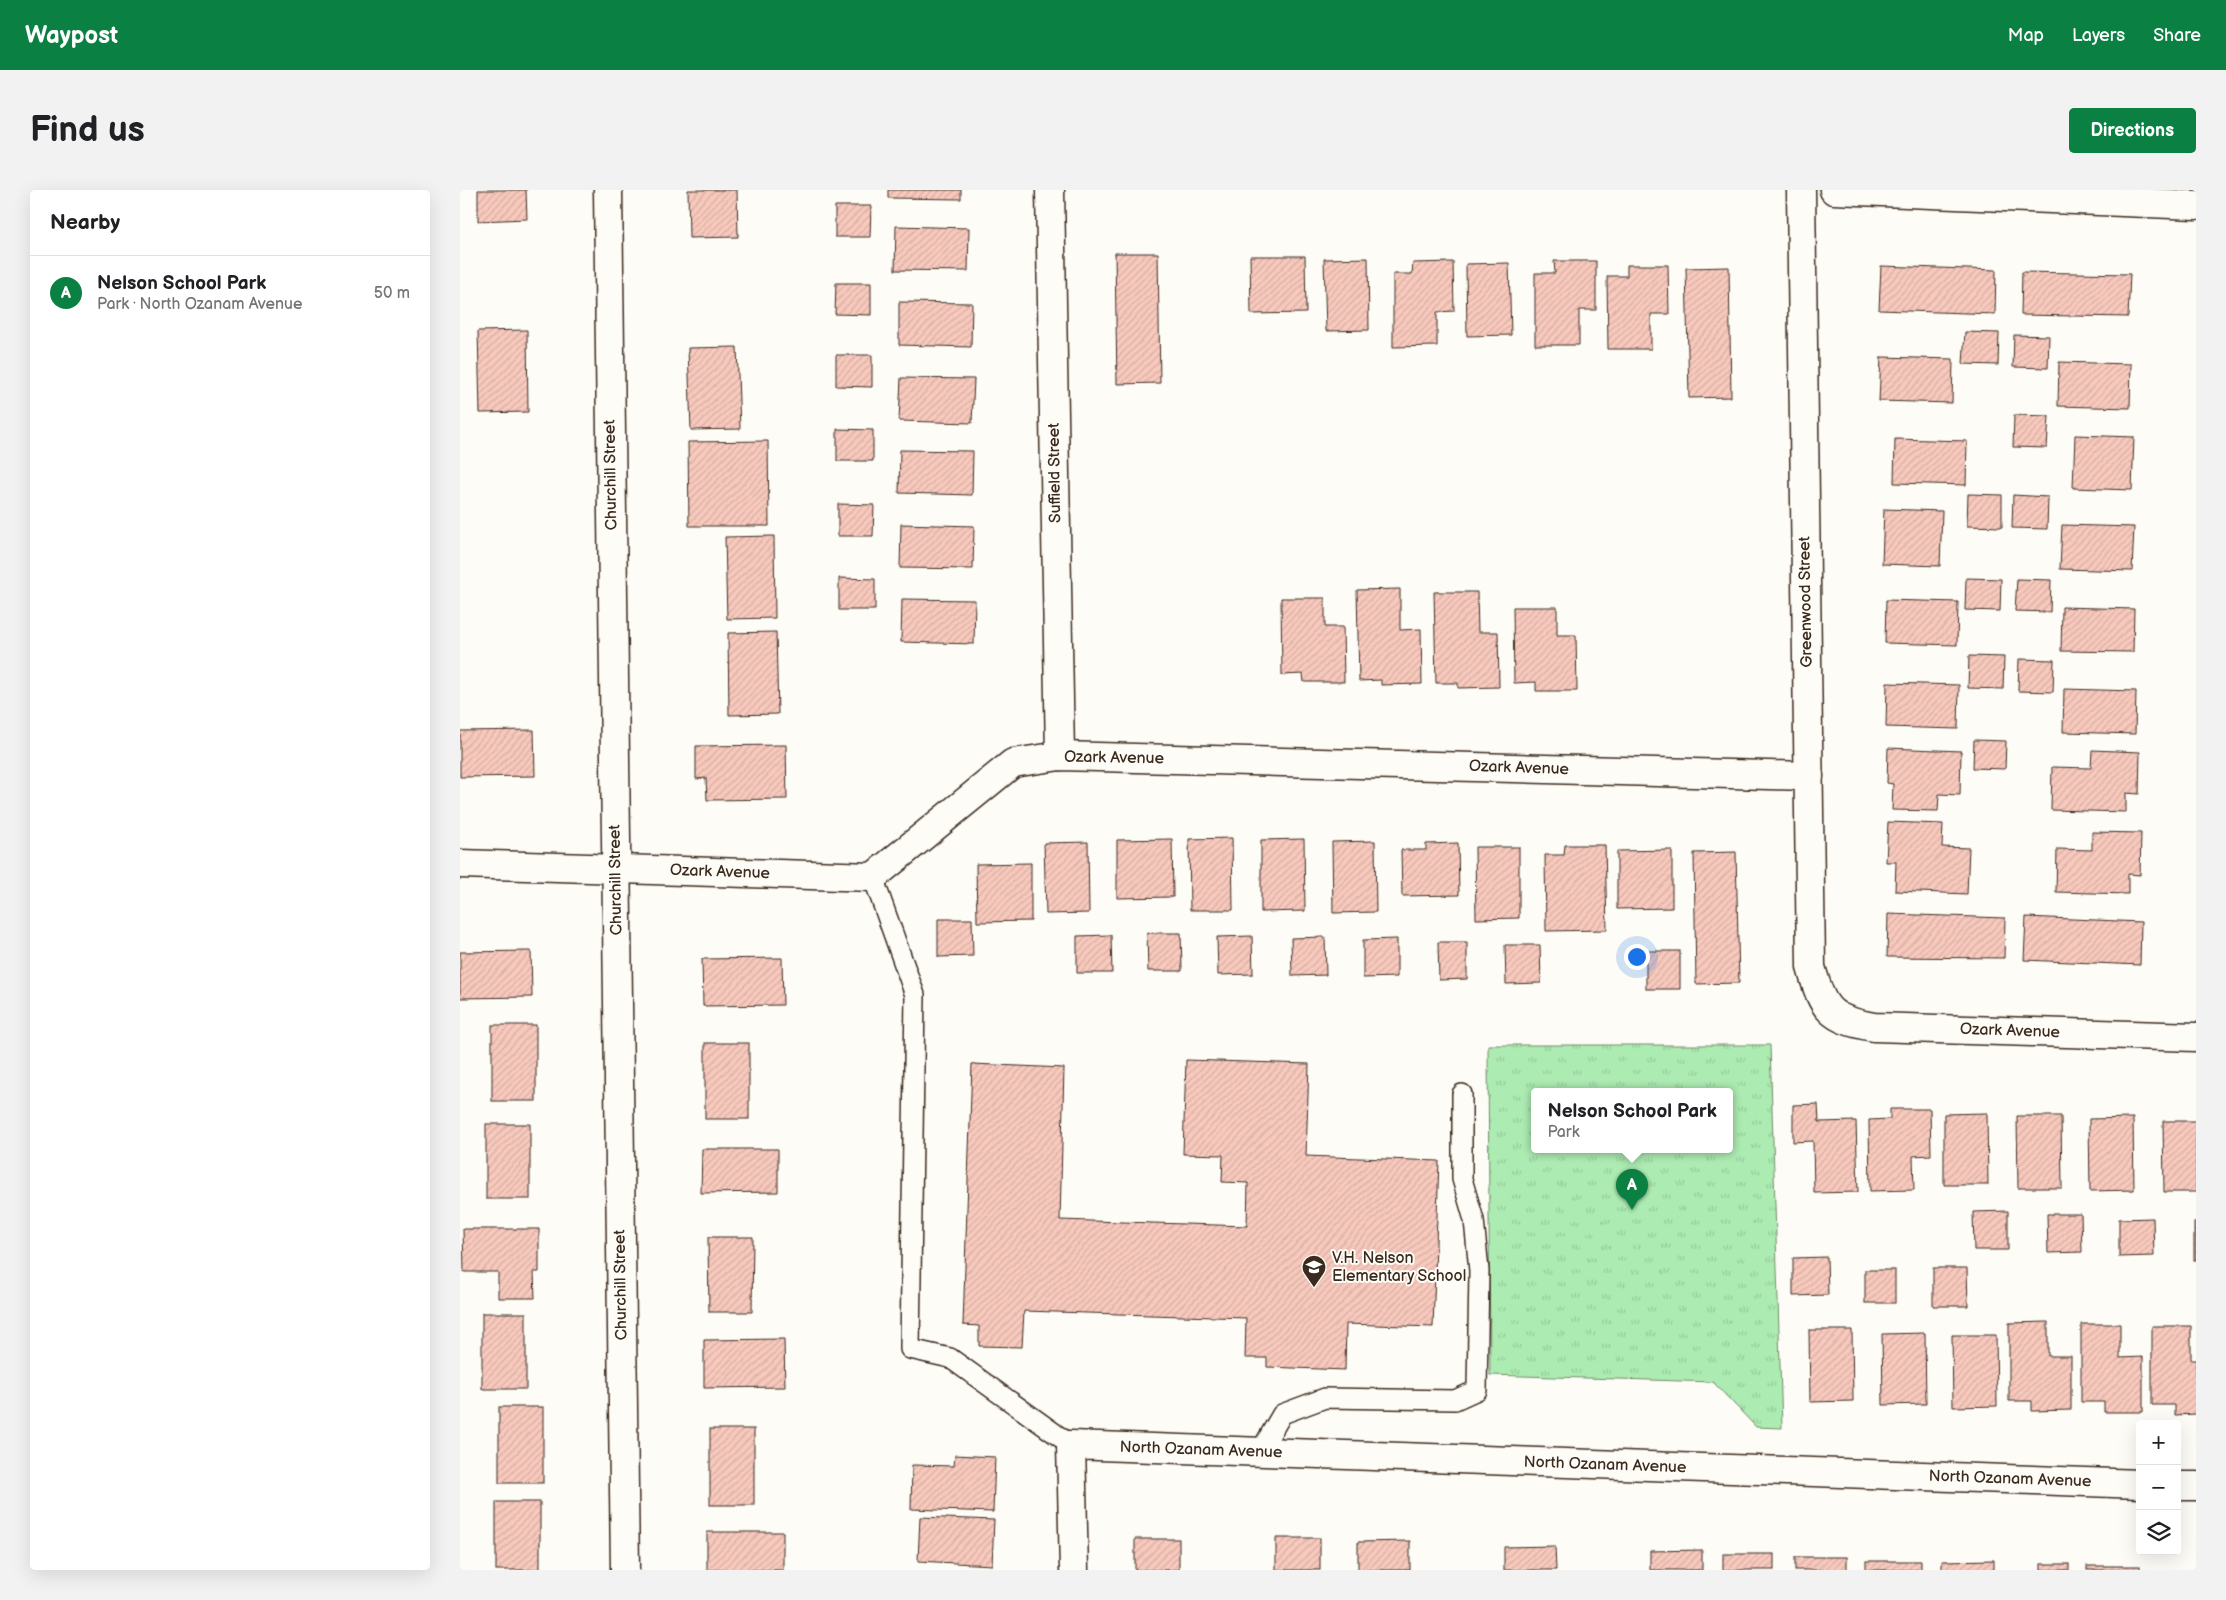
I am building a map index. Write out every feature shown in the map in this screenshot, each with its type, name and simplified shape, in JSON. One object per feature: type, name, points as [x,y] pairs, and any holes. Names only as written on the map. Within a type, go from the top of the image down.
[{"type":"street","name":"Churchill Street","points":[[608,190],[625,1570]]},
{"type":"street","name":"Suffield Street","points":[[1050,190],[1060,756]]},
{"type":"street","name":"Greenwood Street","points":[[1801,190],[1811,967],[1819,996],[1828,1010]]},
{"type":"street","points":[[1834,190],[2196,205]]},
{"type":"street","name":"Ozark Avenue","points":[[460,864],[873,877],[1013,763],[1060,756],[1809,776]]},
{"type":"street","name":"Ozark Avenue","points":[[1828,1010],[1850,1023],[1874,1027],[2196,1037]]},
{"type":"street","points":[[1071,1445],[1074,1570]]},
{"type":"street","name":"North Ozanam Avenue","points":[[1071,1445],[2136,1484]]},
{"type":"street","points":[[2181,1486],[2196,1486]]},
{"type":"lane","points":[[873,877],[915,995],[910,1348],[950,1358],[1071,1445]]},
{"type":"lane","points":[[1260,1452],[1282,1414],[1326,1398],[1455,1400],[1477,1390],[1479,1271],[1474,1220],[1462,1179],[1462,1094]]},
{"type":"green space","points":[[1488,1045],[1770,1045],[1782,1428],[1756,1427],[1713,1382],[1490,1375]]},
{"type":"building","points":[[478,190],[526,190],[527,219],[478,221]]},
{"type":"building","points":[[688,190],[737,190],[738,237],[689,238]]},
{"type":"building","points":[[888,190],[961,190],[961,199],[888,198]]},
{"type":"building","points":[[835,206],[871,206],[870,237],[835,237]]},
{"type":"building","points":[[896,226],[969,228],[968,271],[895,270]]},
{"type":"building","points":[[1115,253],[1158,253],[1160,383],[1117,384]]},
{"type":"building","points":[[1250,256],[1305,256],[1306,313],[1251,314]]},
{"type":"building","points":[[1368,258],[1369,330],[1326,331],[1324,259]]},
{"type":"building","points":[[1554,261],[1596,261],[1596,310],[1579,310],[1579,345],[1535,345],[1535,273],[1555,273]]},
{"type":"building","points":[[1453,262],[1454,311],[1437,312],[1437,346],[1393,347],[1393,274],[1412,274],[1413,263]]},
{"type":"building","points":[[1509,263],[1511,335],[1467,336],[1466,264]]},
{"type":"building","points":[[1627,265],[1668,265],[1669,314],[1651,314],[1651,349],[1608,349],[1607,276],[1627,276]]},
{"type":"building","points":[[1881,266],[1996,270],[1995,314],[1879,310]]},
{"type":"building","points":[[1729,267],[1731,397],[1689,398],[1686,268]]},
{"type":"building","points":[[2022,272],[2130,274],[2128,317],[2021,315]]},
{"type":"building","points":[[836,283],[871,283],[871,315],[835,314]]},
{"type":"building","points":[[899,302],[972,303],[971,347],[899,345]]},
{"type":"building","points":[[527,330],[528,412],[480,413],[478,331]]},
{"type":"building","points":[[1965,332],[1999,333],[1998,365],[1963,364]]},
{"type":"building","points":[[2014,335],[2049,336],[2048,368],[2013,367]]},
{"type":"building","points":[[737,347],[740,429],[691,430],[688,348]]},
{"type":"building","points":[[836,355],[872,355],[872,387],[836,386]]},
{"type":"building","points":[[1881,357],[1953,359],[1952,403],[1879,401]]},
{"type":"building","points":[[2059,362],[2131,364],[2130,408],[2058,406]]},
{"type":"building","points":[[901,378],[974,379],[972,423],[899,421]]},
{"type":"building","points":[[2014,415],[2049,416],[2047,448],[2013,447]]},
{"type":"building","points":[[837,429],[873,430],[873,461],[837,461]]},
{"type":"building","points":[[2075,435],[2134,437],[2132,490],[2073,488]]},
{"type":"building","points":[[1895,439],[1967,441],[1966,485],[1894,483]]},
{"type":"building","points":[[768,441],[769,526],[689,526],[688,442]]},
{"type":"building","points":[[900,450],[973,451],[972,495],[899,493]]},
{"type":"building","points":[[1968,494],[2002,495],[2002,527],[1967,526]]},
{"type":"building","points":[[2013,495],[2048,497],[2047,529],[2012,528]]},
{"type":"building","points":[[838,504],[874,505],[873,536],[838,536]]},
{"type":"building","points":[[1884,509],[1942,511],[1940,566],[1882,564]]},
{"type":"building","points":[[901,524],[974,526],[973,569],[900,568]]},
{"type":"building","points":[[2062,525],[2134,527],[2132,571],[2060,569]]},
{"type":"building","points":[[774,536],[775,618],[727,619],[725,537]]},
{"type":"building","points":[[839,578],[875,579],[875,610],[839,610]]},
{"type":"building","points":[[1966,578],[2001,579],[2000,611],[1965,610]]},
{"type":"building","points":[[2017,579],[2051,580],[2050,612],[2015,611]]},
{"type":"building","points":[[1400,589],[1400,630],[1421,629],[1422,684],[1381,685],[1381,680],[1359,681],[1357,590]]},
{"type":"building","points":[[1434,592],[1477,592],[1478,632],[1498,632],[1499,687],[1458,688],[1458,683],[1436,683]]},
{"type":"building","points":[[1281,598],[1325,598],[1325,627],[1343,627],[1344,682],[1304,682],[1303,674],[1282,675]]},
{"type":"building","points":[[902,599],[975,600],[974,644],[901,642]]},
{"type":"building","points":[[1886,600],[1958,602],[1957,645],[1885,643]]},
{"type":"building","points":[[1513,607],[1557,607],[1557,635],[1576,635],[1577,691],[1536,691],[1536,682],[1514,683]]},
{"type":"building","points":[[2062,607],[2134,609],[2133,652],[2061,651]]},
{"type":"building","points":[[776,632],[778,714],[729,715],[728,633]]},
{"type":"building","points":[[1969,656],[2004,657],[2003,689],[1968,688]]},
{"type":"building","points":[[2019,659],[2054,660],[2053,692],[2018,691]]},
{"type":"building","points":[[1887,683],[1959,685],[1958,729],[1886,727]]},
{"type":"building","points":[[2064,689],[2136,691],[2135,734],[2063,732]]},
{"type":"building","points":[[534,730],[535,776],[460,777],[460,731]]},
{"type":"building","points":[[1974,740],[2006,741],[2005,769],[1973,768]]},
{"type":"building","points":[[786,745],[787,799],[707,800],[706,778],[696,779],[696,746]]},
{"type":"building","points":[[1888,748],[1961,751],[1960,795],[1939,794],[1938,811],[1892,810],[1893,784],[1887,783]]},
{"type":"building","points":[[2092,750],[2140,752],[2139,794],[2126,793],[2126,812],[2051,810],[2052,767],[2091,768]]},
{"type":"building","points":[[1888,822],[1943,824],[1942,847],[1969,848],[1967,894],[1895,891],[1896,862],[1886,862]]},
{"type":"building","points":[[2092,832],[2141,833],[2140,875],[2128,874],[2128,894],[2056,892],[2057,849],[2092,850]]},
{"type":"building","points":[[1232,838],[1233,910],[1190,910],[1189,839]]},
{"type":"building","points":[[1172,839],[1173,897],[1117,898],[1117,840]]},
{"type":"building","points":[[1304,839],[1305,911],[1261,912],[1261,840]]},
{"type":"building","points":[[1375,841],[1376,912],[1333,913],[1332,842]]},
{"type":"building","points":[[1088,842],[1089,913],[1046,914],[1044,843]]},
{"type":"building","points":[[1458,843],[1459,895],[1402,896],[1401,850],[1426,850],[1426,844]]},
{"type":"building","points":[[1565,845],[1605,845],[1607,930],[1546,931],[1545,855],[1564,855]]},
{"type":"building","points":[[1475,847],[1519,847],[1519,918],[1476,919]]},
{"type":"building","points":[[1672,850],[1672,908],[1617,909],[1617,851]]},
{"type":"building","points":[[1736,852],[1739,983],[1696,984],[1694,853]]},
{"type":"building","points":[[1031,863],[1031,921],[977,922],[976,864]]},
{"type":"building","points":[[1888,914],[2005,918],[2004,958],[1887,957]]},
{"type":"building","points":[[2026,917],[2141,922],[2140,965],[2024,960]]},
{"type":"building","points":[[938,919],[972,919],[973,956],[938,957]]},
{"type":"building","points":[[1147,933],[1181,933],[1182,971],[1148,971]]},
{"type":"building","points":[[1111,935],[1112,973],[1077,973],[1077,936]]},
{"type":"building","points":[[1252,936],[1253,974],[1218,975],[1217,937]]},
{"type":"building","points":[[1325,937],[1326,975],[1292,976],[1291,938]]},
{"type":"building","points":[[1397,939],[1397,977],[1363,978],[1363,940]]},
{"type":"building","points":[[1438,942],[1467,942],[1467,979],[1439,980]]},
{"type":"building","points":[[1505,945],[1540,945],[1541,983],[1506,984]]},
{"type":"building","points":[[531,951],[532,997],[460,998],[460,952]]},
{"type":"building","points":[[1646,951],[1680,951],[1680,989],[1646,989]]},
{"type":"building","points":[[782,958],[783,1005],[703,1006],[702,959]]},
{"type":"building","points":[[492,1025],[536,1025],[536,1101],[492,1101]]},
{"type":"building","points":[[705,1043],[749,1043],[749,1119],[705,1119]]},
{"type":"building","points":[[1186,1060],[1309,1064],[1306,1156],[1439,1161],[1433,1327],[1346,1324],[1345,1370],[1267,1367],[1267,1358],[1245,1358],[1246,1318],[1024,1311],[1022,1347],[979,1346],[979,1326],[963,1325],[972,1064],[1064,1068],[1060,1220],[1247,1226],[1248,1183],[1222,1182],[1223,1155],[1183,1154]]},
{"type":"building","points":[[1818,1104],[1819,1122],[1856,1121],[1858,1192],[1814,1193],[1813,1141],[1793,1142],[1793,1105]]},
{"type":"building","points":[[1890,1109],[1930,1109],[1931,1155],[1913,1156],[1914,1190],[1870,1191],[1869,1120],[1890,1119]]},
{"type":"building","points":[[1987,1113],[1988,1185],[1944,1185],[1944,1114]]},
{"type":"building","points":[[2017,1116],[2061,1116],[2062,1188],[2018,1188]]},
{"type":"building","points":[[2133,1118],[2134,1190],[2090,1191],[2089,1119]]},
{"type":"building","points":[[2163,1121],[2196,1121],[2196,1192],[2164,1192]]},
{"type":"building","points":[[486,1124],[530,1124],[530,1199],[486,1199]]},
{"type":"building","points":[[702,1149],[778,1149],[778,1192],[701,1193]]},
{"type":"building","points":[[2008,1211],[2008,1250],[1974,1250],[1973,1212]]},
{"type":"building","points":[[2047,1214],[2081,1214],[2082,1252],[2048,1253]]},
{"type":"building","points":[[2153,1218],[2154,1256],[2119,1257],[2119,1219]]},
{"type":"building","points":[[2194,1222],[2196,1222],[2196,1260],[2194,1260]]},
{"type":"building","points":[[463,1229],[539,1229],[539,1272],[534,1272],[535,1298],[498,1298],[498,1272],[464,1272]]},
{"type":"building","points":[[708,1237],[753,1237],[752,1312],[709,1312]]},
{"type":"building","points":[[1827,1257],[1828,1295],[1793,1296],[1793,1258]]},
{"type":"building","points":[[1933,1268],[1967,1268],[1968,1306],[1933,1306]]},
{"type":"building","points":[[1865,1270],[1895,1270],[1895,1303],[1865,1303]]},
{"type":"building","points":[[482,1313],[526,1313],[526,1389],[482,1389]]},
{"type":"building","points":[[2048,1322],[2048,1356],[2071,1356],[2071,1410],[2032,1411],[2032,1401],[2009,1401],[2009,1323]]},
{"type":"building","points":[[2081,1324],[2120,1324],[2120,1358],[2143,1357],[2143,1412],[2104,1412],[2104,1402],[2081,1402]]},
{"type":"building","points":[[2152,1326],[2191,1326],[2191,1360],[2196,1360],[2196,1414],[2175,1415],[2175,1405],[2152,1405]]},
{"type":"building","points":[[1809,1330],[1852,1330],[1853,1401],[1810,1402]]},
{"type":"building","points":[[1925,1333],[1926,1404],[1883,1405],[1882,1334]]},
{"type":"building","points":[[1952,1335],[1996,1335],[1997,1406],[1953,1407]]},
{"type":"building","points":[[784,1339],[785,1387],[704,1388],[704,1340]]},
{"type":"building","points":[[499,1407],[543,1407],[543,1483],[499,1483]]},
{"type":"building","points":[[710,1429],[754,1429],[754,1505],[710,1505]]},
{"type":"building","points":[[955,1455],[995,1457],[993,1512],[911,1509],[912,1465],[954,1466]]},
{"type":"building","points":[[496,1502],[540,1502],[540,1570],[496,1570]]},
{"type":"building","points":[[920,1517],[994,1520],[992,1565],[918,1561]]},
{"type":"building","points":[[707,1532],[783,1532],[783,1570],[707,1570]]},
{"type":"building","points":[[1276,1538],[1320,1538],[1320,1570],[1276,1570]]},
{"type":"building","points":[[1135,1539],[1179,1539],[1179,1570],[1135,1570]]},
{"type":"building","points":[[1410,1541],[1410,1570],[1358,1570],[1358,1542]]},
{"type":"building","points":[[1555,1546],[1556,1570],[1504,1570],[1504,1547]]},
{"type":"building","points":[[1702,1550],[1702,1570],[1650,1570],[1650,1551]]},
{"type":"building","points":[[1723,1554],[1774,1554],[1774,1570],[1723,1570]]},
{"type":"building","points":[[1795,1557],[1847,1557],[1847,1570],[1795,1570]]},
{"type":"building","points":[[1994,1560],[1994,1570],[1942,1570],[1942,1561]]},
{"type":"building","points":[[1866,1561],[1921,1561],[1921,1570],[1866,1570]]},
{"type":"building","points":[[2041,1564],[2069,1564],[2069,1570],[2041,1570]]},
{"type":"building","points":[[2087,1566],[2140,1566],[2140,1570],[2087,1570]]},
{"type":"place","name":"Nelson School Park","points":[[1632,1210]]},
{"type":"place","name":"V.H. Nelson Elementary School","points":[[1314,1288]]}]
